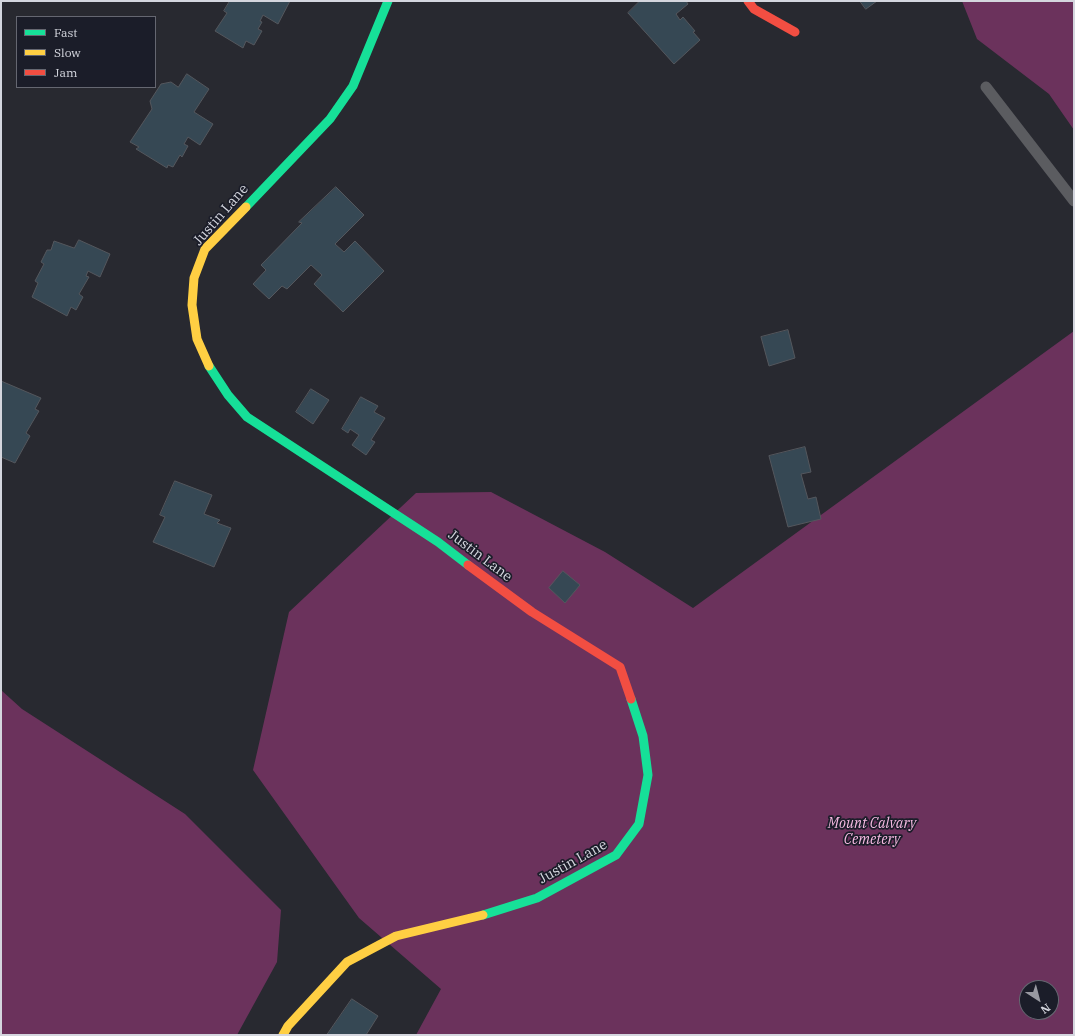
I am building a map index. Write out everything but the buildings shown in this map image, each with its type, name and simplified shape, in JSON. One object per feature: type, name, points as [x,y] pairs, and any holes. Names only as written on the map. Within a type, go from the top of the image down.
[{"type":"street","name":"Justin Lane","points":[[283,1035],[288,1026],[346,962],[396,936],[467,920],[537,898],[616,855],[639,824],[648,775],[643,736],[620,667],[532,612],[438,542],[247,417],[228,395],[209,366],[197,339],[192,304],[194,278],[206,249],[330,119],[353,86],[388,1]]},
{"type":"street","points":[[748,1],[754,9],[795,32]]},
{"type":"lane","points":[[986,87],[1074,201]]},
{"type":"green space","points":[[962,1],[1074,1],[1074,130],[1049,94],[977,39]]},
{"type":"green space","name":"Mount Calvary Cemetery","points":[[1074,331],[1074,1035],[416,1035],[441,989],[359,918],[253,770],[289,612],[416,493],[491,492],[605,552],[693,608]]},
{"type":"green space","points":[[1,690],[22,709],[185,814],[281,910],[277,962],[237,1035],[1,1035]]},
{"type":"traffic: fast","points":[[246,207],[330,119],[353,86],[388,1]]},
{"type":"traffic: fast","points":[[209,366],[228,395],[247,417],[438,542],[468,565]]},
{"type":"traffic: fast","points":[[483,915],[537,898],[616,855],[639,824],[648,775],[643,736],[631,699]]},
{"type":"traffic: slow","points":[[209,366],[197,339],[192,305],[194,278],[205,249],[246,207]]},
{"type":"traffic: slow","points":[[283,1035],[288,1026],[347,962],[396,936],[483,915]]},
{"type":"traffic: jam","points":[[748,1],[754,9],[795,32]]},
{"type":"traffic: jam","points":[[468,565],[532,612],[620,667],[631,699]]}]
